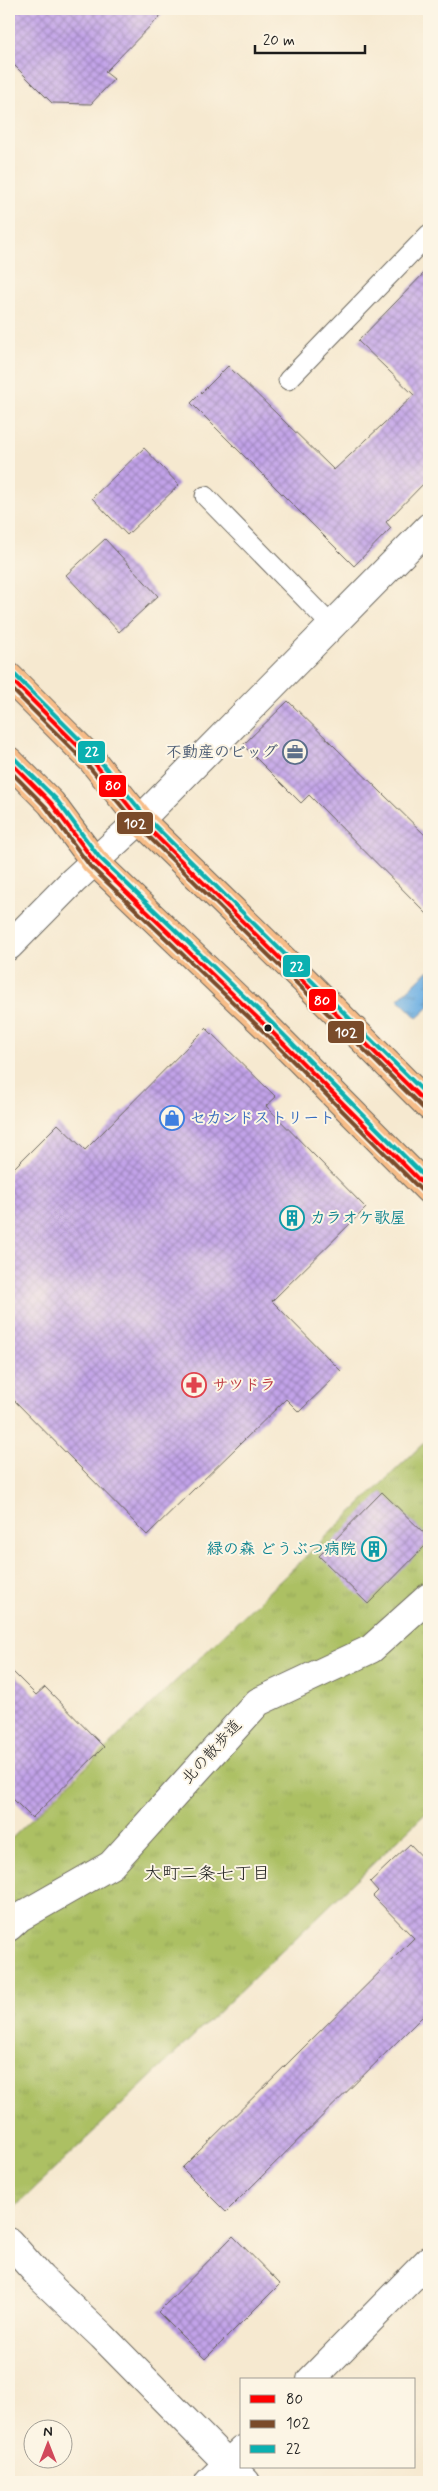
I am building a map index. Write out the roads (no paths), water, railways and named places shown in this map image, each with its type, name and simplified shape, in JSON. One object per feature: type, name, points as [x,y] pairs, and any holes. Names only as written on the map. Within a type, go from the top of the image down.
[{"type":"main road","points":[[9,677],[92,760],[140,820],[304,980],[429,1106]]},
{"type":"main road","points":[[9,761],[51,803],[94,861],[268,1028],[429,1190]]},
{"type":"street","points":[[9,946],[94,861],[140,820],[429,527]]},
{"type":"street","name":"北の散歩道","points":[[9,1927],[20,1917],[111,1865],[258,1702],[371,1649],[429,1597]]},
{"type":"street","points":[[9,2242],[41,2278],[102,2336],[231,2470]]},
{"type":"street","points":[[313,2378],[429,2260]]},
{"type":"lane","points":[[288,380],[429,234]]},
{"type":"lane","points":[[205,496],[332,626]]},
{"type":"water","points":[[429,970],[429,1007],[417,1018],[398,999]]},
{"type":"place","name":"不動産のビッグ","points":[[295,752]]},
{"type":"place","name":"セカンドストリート","points":[[172,1118]]},
{"type":"place","name":"カラオケ歌屋","points":[[292,1218]]},
{"type":"place","name":"サツドラ","points":[[194,1385]]},
{"type":"place","name":"緑の森 どうぶつ病院","points":[[374,1549]]},
{"type":"district","name":"大町二条七丁目","points":[[207,1874]]}]
